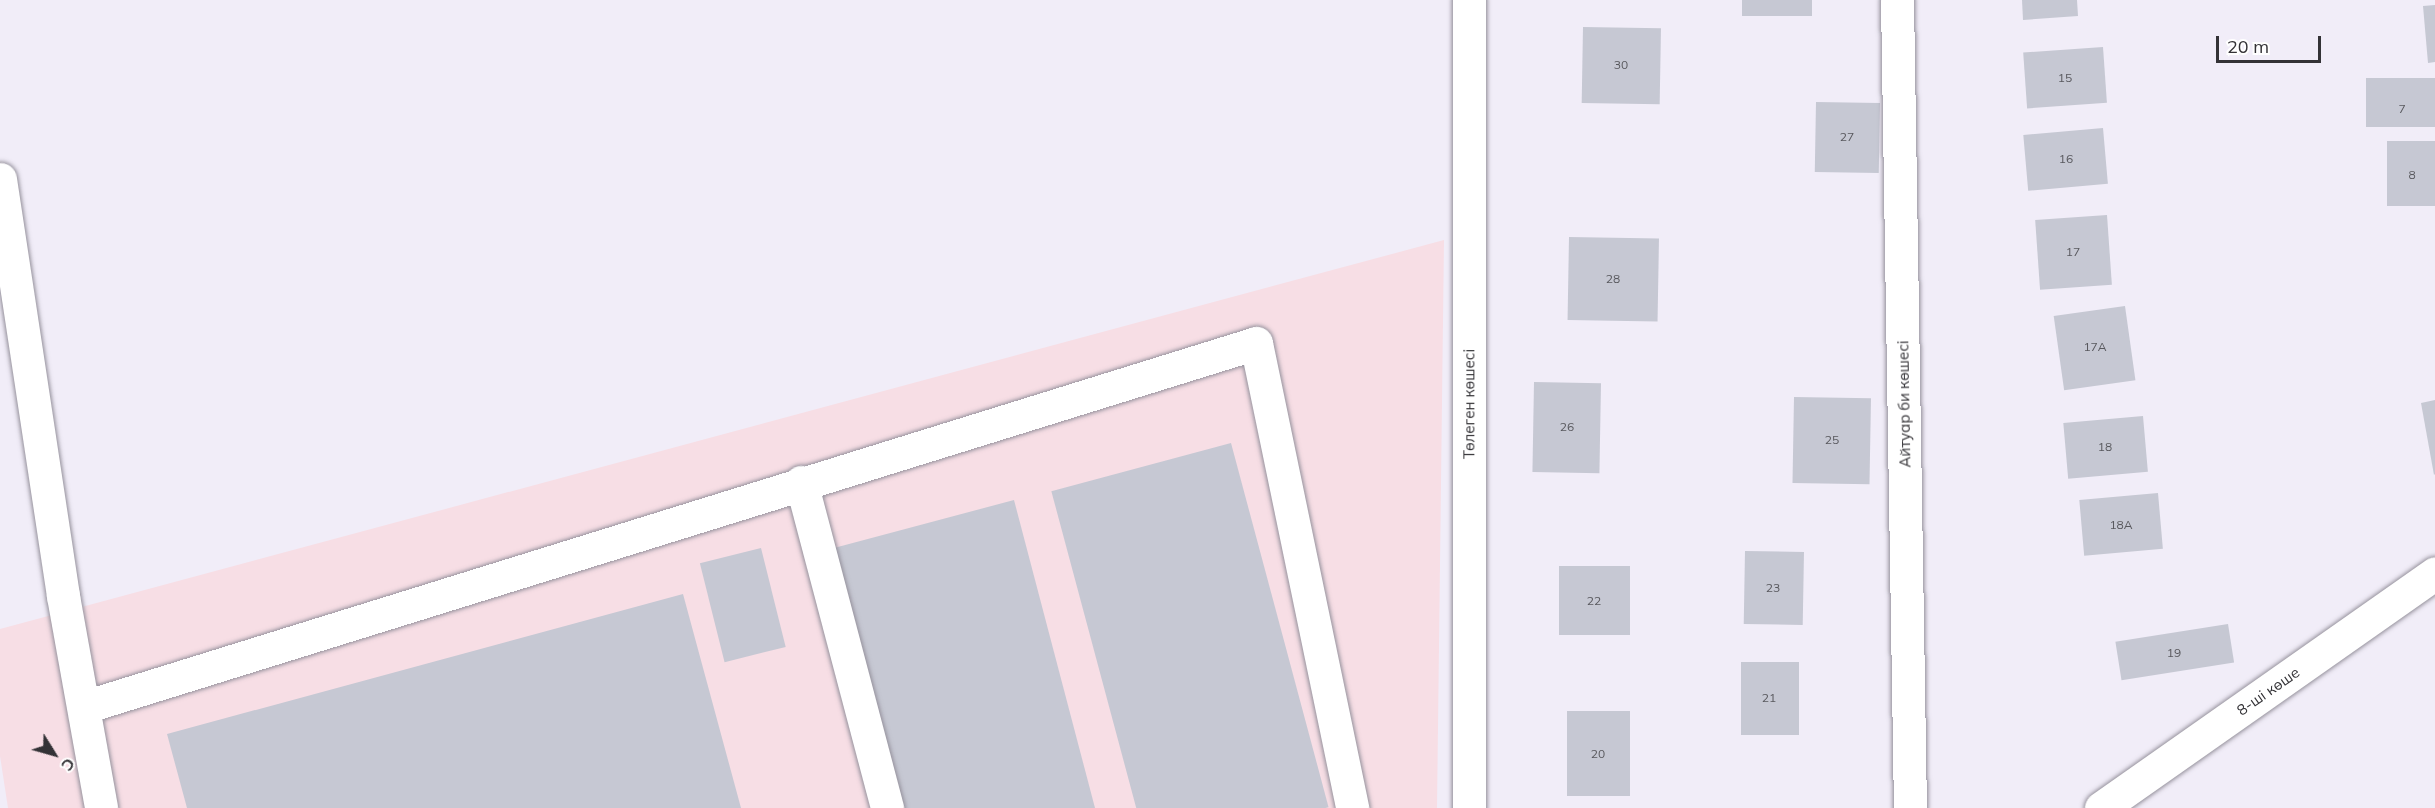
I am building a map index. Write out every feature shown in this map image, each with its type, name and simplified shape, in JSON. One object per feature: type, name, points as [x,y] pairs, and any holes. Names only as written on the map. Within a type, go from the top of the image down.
[{"type":"street","name":"Төлеген көшесі","points":[[1469,0],[1469,808]]},
{"type":"street","name":"Айтуар би көшесі","points":[[1897,0],[1910,808]]},
{"type":"street","points":[[0,179],[63,596],[101,808]]},
{"type":"street","points":[[84,707],[801,482],[1256,343],[1352,808]]},
{"type":"street","points":[[801,482],[887,808]]},
{"type":"street","name":"8-шi көше","points":[[2100,808],[2435,573]]},
{"type":"shaded area","points":[[1444,240],[1437,808],[8,808],[0,756],[0,629]]},
{"type":"building","points":[[1742,0],[1812,0],[1812,16],[1742,16]]},
{"type":"building","points":[[2022,0],[2077,0],[2078,16],[2023,20]]},
{"type":"building","points":[[2435,5],[2435,62],[2428,63],[2423,6]]},
{"type":"building","points":[[1583,27],[1661,28],[1660,104],[1582,103]]},
{"type":"building","points":[[2103,47],[2107,103],[2027,108],[2023,53]]},
{"type":"building","points":[[2366,78],[2435,78],[2435,127],[2366,127]]},
{"type":"building","points":[[1816,102],[1880,103],[1879,173],[1815,172]]},
{"type":"building","points":[[2103,128],[2108,184],[2028,191],[2023,135]]},
{"type":"building","points":[[2387,141],[2435,141],[2435,206],[2387,206]]},
{"type":"building","points":[[2107,215],[2112,285],[2040,290],[2035,220]]},
{"type":"building","points":[[1569,237],[1659,239],[1658,322],[1568,320]]},
{"type":"building","points":[[2125,306],[2135,380],[2064,390],[2054,316]]},
{"type":"building","points":[[1534,382],[1601,383],[1599,473],[1532,472]]},
{"type":"building","points":[[1794,397],[1871,398],[1869,484],[1792,483]]},
{"type":"building","points":[[2435,400],[2435,474],[2434,475],[2421,403]]},
{"type":"building","points":[[2143,416],[2148,472],[2068,479],[2063,423]]},
{"type":"building","points":[[1231,443],[1329,807],[1136,808],[1051,491]]},
{"type":"building","points":[[2158,493],[2163,549],[2084,556],[2079,500]]},
{"type":"building","points":[[1014,500],[1095,808],[902,808],[834,548]]},
{"type":"building","points":[[761,548],[786,647],[725,662],[700,563]]},
{"type":"building","points":[[1745,551],[1804,552],[1803,625],[1744,624]]},
{"type":"building","points":[[1559,566],[1630,566],[1630,635],[1559,635]]},
{"type":"building","points":[[683,594],[741,808],[187,808],[167,734]]},
{"type":"building","points":[[2228,624],[2234,663],[2122,680],[2115,642]]},
{"type":"building","points":[[1741,662],[1799,662],[1799,735],[1741,735]]},
{"type":"building","points":[[1567,711],[1630,711],[1630,796],[1567,796]]}]
